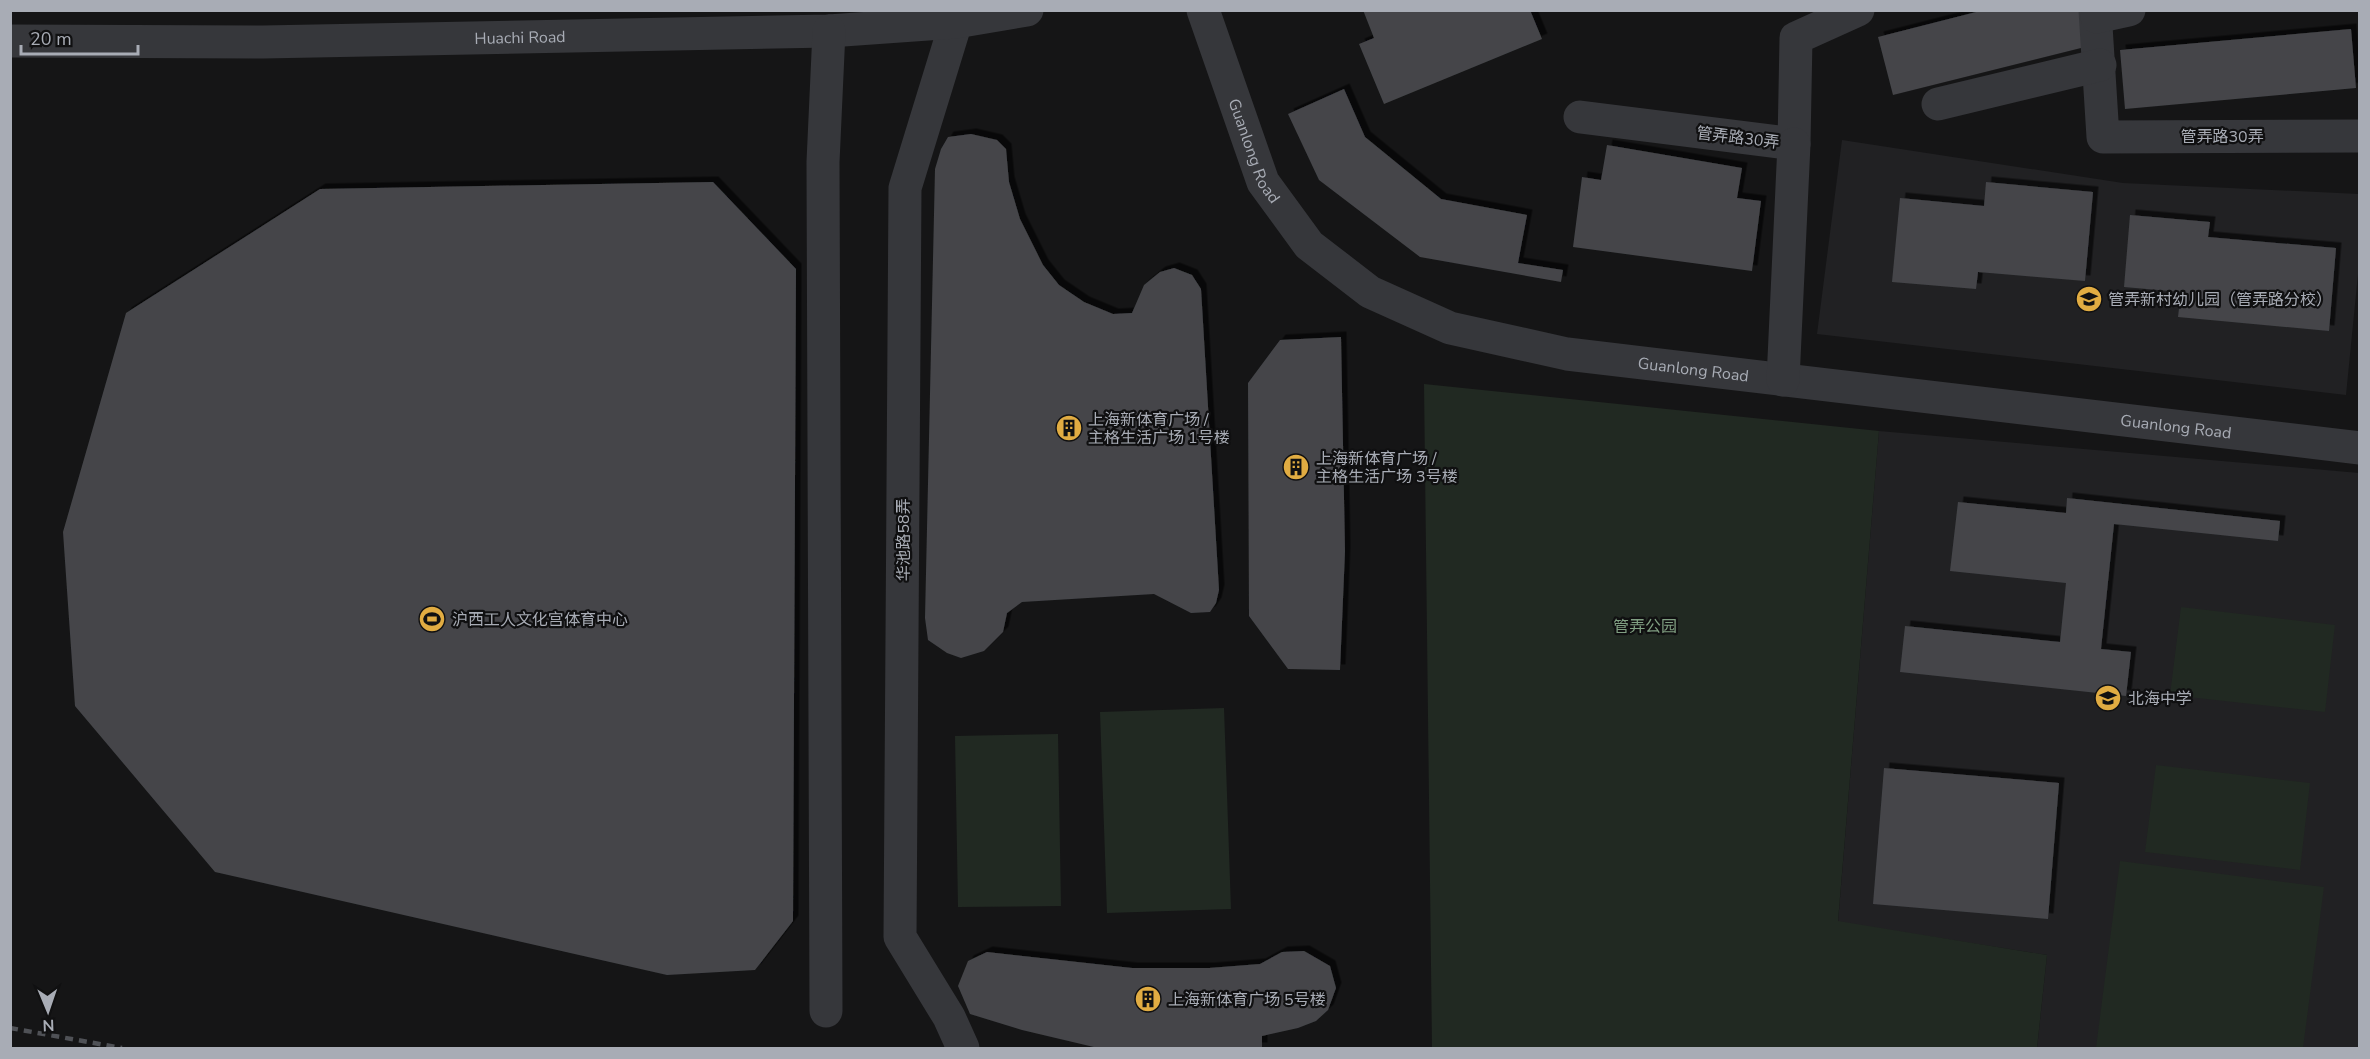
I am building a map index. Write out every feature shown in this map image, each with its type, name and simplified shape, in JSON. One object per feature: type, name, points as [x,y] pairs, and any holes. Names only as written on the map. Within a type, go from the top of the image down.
[{"type":"street","name":"Huachi Road","points":[[10,41],[263,42],[830,31],[956,22],[1027,10]]},
{"type":"street","name":"Guanlong Road","points":[[1203,10],[1263,182],[1309,245],[1370,292],[1450,328],[1568,354],[2360,448]]},
{"type":"street","name":"管弄路30弄","points":[[1580,117],[1794,144],[1796,38],[1858,10]]},
{"type":"street","points":[[2096,14],[2129,10]]},
{"type":"street","name":"管弄路30弄","points":[[2096,14],[2103,137],[2360,136]]},
{"type":"street","name":"华池路58弄","points":[[956,22],[905,188],[900,937],[950,1017],[963,1048]]},
{"type":"street","points":[[826,1011],[823,162],[830,31]]},
{"type":"street","points":[[1938,105],[2100,65]]},
{"type":"street","points":[[1783,380],[1794,144]]},
{"type":"shaded area","name":"管弄新村幼儿园（管弄路分校）","points":[[1842,140],[2123,183],[2359,194],[2359,264],[2346,395],[1817,334]]},
{"type":"shaded area","name":"北海中学","points":[[1879,431],[2359,473],[2359,1048],[2037,1048],[2047,955],[1838,922]]},
{"type":"green space","name":"管弄公园","points":[[1424,384],[1879,431],[1838,921],[2047,955],[2037,1048],[1432,1048]]},
{"type":"green space","points":[[2181,607],[2335,625],[2325,712],[2170,695]]},
{"type":"green space","points":[[1224,708],[1231,909],[1107,913],[1100,712]]},
{"type":"green space","points":[[1058,734],[1061,906],[958,907],[955,736]]},
{"type":"green space","points":[[2156,765],[2310,783],[2300,870],[2145,852]]},
{"type":"green space","points":[[2120,861],[2324,887],[2303,1048],[2096,1048]]},
{"type":"building","points":[[1363,10],[1530,10],[1542,39],[1384,104],[1359,44],[1374,38]]},
{"type":"building","points":[[1984,10],[2080,10],[2089,46],[1893,95],[1878,37]]},
{"type":"building","points":[[2351,29],[2356,88],[2125,109],[2120,50]]},
{"type":"building","points":[[1344,89],[1365,137],[1441,199],[1527,215],[1518,263],[1563,270],[1561,282],[1420,257],[1319,180],[1288,114]]},
{"type":"building","name":"上海新体育广场 / 主格生活广场 1号楼","points":[[971,134],[997,140],[1006,149],[1009,182],[1020,219],[1043,265],[1059,285],[1084,302],[1113,314],[1132,313],[1144,285],[1160,272],[1174,268],[1192,275],[1201,289],[1219,590],[1216,603],[1210,612],[1191,613],[1154,594],[1022,602],[1007,613],[1003,632],[984,651],[961,658],[947,653],[928,640],[925,618],[935,169],[941,149],[948,137]]},
{"type":"building","points":[[1607,145],[1742,168],[1737,198],[1761,201],[1752,271],[1573,247],[1582,177],[1601,180]]},
{"type":"building","name":"沪西工人文化宫体育中心","points":[[713,182],[796,269],[793,921],[755,970],[667,975],[215,872],[75,706],[63,532],[126,313],[320,189]]},
{"type":"building","points":[[1986,182],[2093,192],[2085,281],[1978,272],[1976,289],[1892,282],[1900,198],[1984,206]]},
{"type":"building","points":[[2130,215],[2210,222],[2208,237],[2336,248],[2329,331],[2178,317],[2181,292],[2124,287]]},
{"type":"building","name":"上海新体育广场 / 主格生活广场 3号楼","points":[[1341,337],[1345,551],[1340,670],[1288,669],[1249,616],[1248,383],[1280,340]]},
{"type":"building","points":[[2067,498],[2280,521],[2278,541],[2114,524],[2101,649],[2131,652],[2126,696],[1900,672],[1905,626],[2060,642],[2066,583],[1950,571],[1958,502],[2066,513]]},
{"type":"building","points":[[1884,768],[2059,783],[2048,919],[1873,904]]},
{"type":"building","name":"上海新体育广场 5号楼","points":[[1304,951],[1330,966],[1336,988],[1328,1010],[1316,1021],[1298,1028],[1262,1036],[1262,1048],[1098,1048],[1022,1030],[970,1014],[958,986],[968,961],[987,952],[1132,968],[1209,968],[1260,964],[1282,952]]},
{"type":"railway","points":[[10,1028],[122,1048]]},
{"type":"place","name":"管弄新村幼儿园（管弄路分校）","points":[[2089,299]]},
{"type":"place","name":"上海新体育广场 / 主格生活广场 1号楼","points":[[1069,428]]},
{"type":"place","name":"上海新体育广场 / 主格生活广场 3号楼","points":[[1296,467]]},
{"type":"place","name":"沪西工人文化宫体育中心","points":[[432,619]]},
{"type":"place","name":"北海中学","points":[[2108,698]]},
{"type":"place","name":"上海新体育广场 5号楼","points":[[1148,999]]}]
